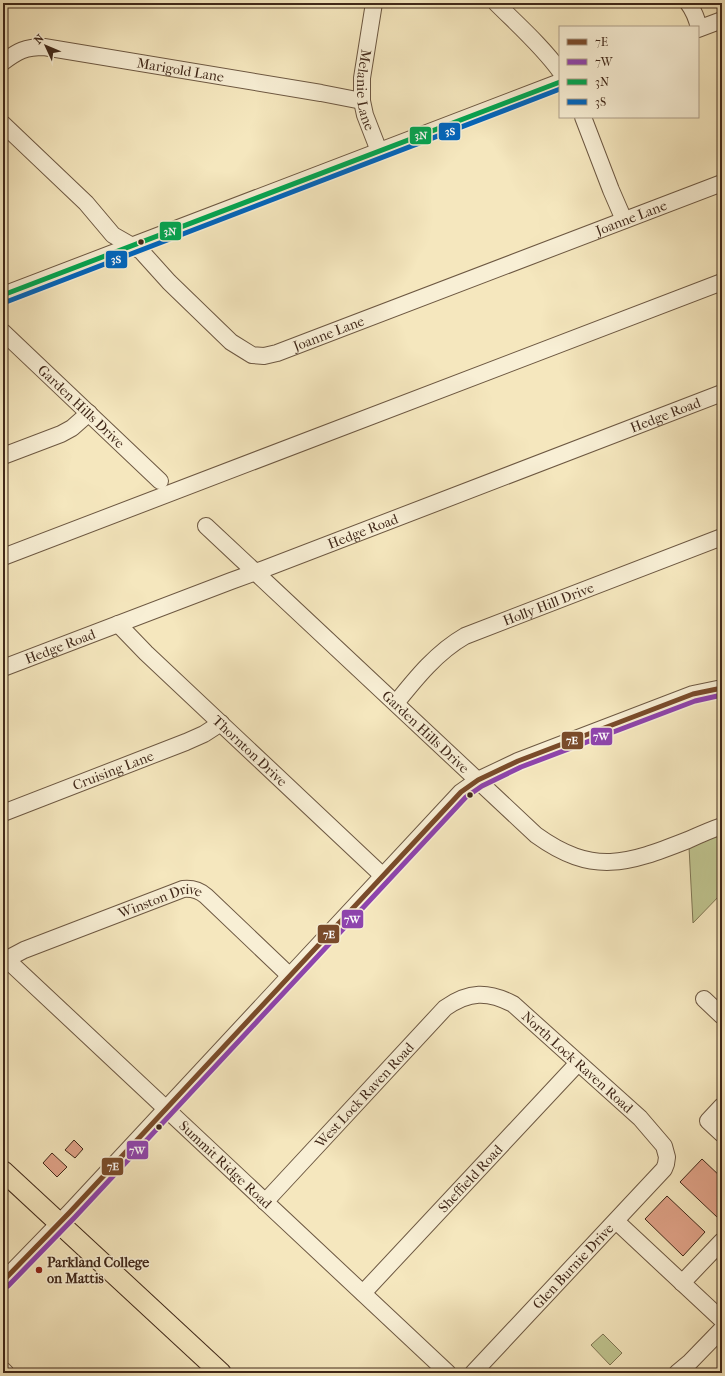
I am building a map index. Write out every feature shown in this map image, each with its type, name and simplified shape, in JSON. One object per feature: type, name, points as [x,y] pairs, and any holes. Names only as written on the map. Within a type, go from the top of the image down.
[{"type":"main road","points":[[3,1171],[220,1373]]},
{"type":"street","name":"Melanie Lane","points":[[374,3],[362,78],[362,100],[365,115],[379,151]]},
{"type":"street","points":[[496,3],[520,26],[559,70]]},
{"type":"street","points":[[688,3],[697,18],[699,26]]},
{"type":"street","points":[[699,28],[722,20]]},
{"type":"street","name":"Marigold Lane","points":[[3,62],[24,48],[44,47],[362,100]]},
{"type":"street","points":[[3,295],[559,82]]},
{"type":"street","points":[[583,118],[624,220]]},
{"type":"street","name":"Joanne Lane","points":[[3,124],[86,203],[113,235],[141,251],[169,282],[231,342],[252,355],[264,356],[277,353],[722,183]]},
{"type":"street","points":[[3,557],[722,282]]},
{"type":"street","name":"Garden Hills Drive","points":[[3,332],[160,480]]},
{"type":"street","name":"Hedge Road","points":[[3,668],[722,393]]},
{"type":"street","points":[[3,456],[62,434],[72,428],[89,413]]},
{"type":"street","name":"Garden Hills Drive","points":[[206,526],[396,702],[536,835],[552,846],[568,854],[586,860],[614,862],[629,860],[655,853],[722,826]]},
{"type":"street","name":"Holly Hill Drive","points":[[396,702],[445,649],[465,636],[722,537]]},
{"type":"street","name":"Thornton Drive","points":[[118,624],[146,653],[383,876]]},
{"type":"street","points":[[3,1281],[59,1223],[461,792],[478,780],[518,761],[693,694],[722,688]]},
{"type":"street","name":"Cruising Lane","points":[[3,812],[186,742],[204,734],[221,723]]},
{"type":"street","name":"Winston Drive","points":[[5,958],[182,889],[191,888],[200,891],[206,896],[290,976]]},
{"type":"street","name":"Summit Ridge Road","points":[[5,958],[448,1373]]},
{"type":"street","name":"North Lock Raven Road","points":[[470,996],[491,996],[501,998],[513,1004],[640,1118],[664,1146],[667,1157]]},
{"type":"street","name":"West Lock Raven Road","points":[[265,1202],[434,1018],[457,1000],[470,996]]},
{"type":"street","points":[[704,999],[722,1016]]},
{"type":"street","name":"Sheffield Road","points":[[363,1293],[578,1063]]},
{"type":"street","points":[[722,1106],[708,1121],[722,1134]]},
{"type":"street","name":"Glen Burnie Drive","points":[[473,1373],[664,1169],[667,1157]]},
{"type":"street","points":[[616,1221],[722,1320]]},
{"type":"street","points":[[682,1283],[722,1241]]},
{"type":"street","points":[[689,1370],[722,1329]]},
{"type":"street","points":[[3,1370],[6,1373]]},
{"type":"green space","points":[[722,834],[722,893],[693,923],[689,847]]},
{"type":"green space","points":[[603,1334],[622,1353],[610,1365],[591,1345]]},
{"type":"building","points":[[74,1140],[83,1149],[75,1158],[65,1150]]},
{"type":"building","points":[[52,1153],[67,1167],[57,1177],[43,1163]]},
{"type":"building","points":[[702,1159],[722,1178],[722,1214],[718,1218],[680,1182]]},
{"type":"building","points":[[667,1196],[705,1232],[683,1256],[645,1219]]},
{"type":"transit line","name":"3N","points":[[3,295],[559,82]]},
{"type":"transit line","name":"3S","points":[[6,302],[559,89]]},
{"type":"transit line","name":"7E","points":[[3,1281],[70,1212],[461,792],[478,780],[518,761],[693,694],[722,688]]},
{"type":"transit line","name":"7W","points":[[8,1286],[75,1217],[466,797],[482,786],[521,767],[695,701],[722,695]]},
{"type":"place","name":"Parkland College on Mattis","points":[[39,1270]]}]
